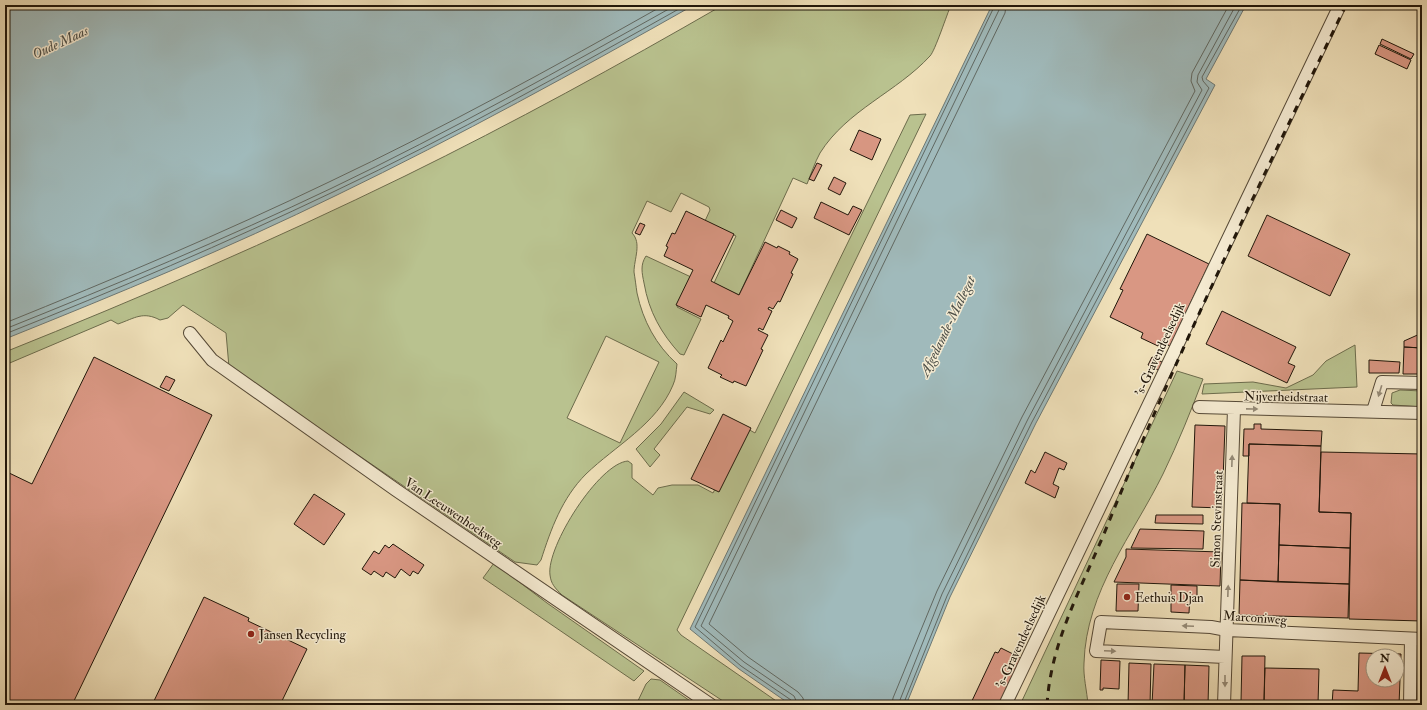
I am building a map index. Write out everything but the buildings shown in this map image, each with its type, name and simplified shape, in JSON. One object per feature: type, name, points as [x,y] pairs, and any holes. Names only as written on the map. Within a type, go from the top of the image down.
[{"type":"street","name":"'s-Gravendeelsedijk","points":[[1005,705],[1340,5]]},
{"type":"street","name":"Van Leeuwenhoekweg","points":[[190,333],[212,360],[396,490],[711,705]]},
{"type":"street","points":[[1373,411],[1382,382],[1422,383]]},
{"type":"street","name":"Nijverheidstraat","points":[[1199,408],[1422,413]]},
{"type":"street","name":"Simon Stevinstraat","points":[[1224,705],[1234,409]]},
{"type":"street","name":"Marconiweg","points":[[1225,657],[1096,651],[1101,622],[1416,639]]},
{"type":"street","points":[[1410,705],[1416,639]]},
{"type":"green space","points":[[723,5],[951,5],[938,40],[930,56],[917,69],[858,113],[831,138],[820,153],[807,184],[793,178],[739,295],[714,283],[736,236],[705,221],[710,210],[709,207],[681,193],[671,212],[647,201],[632,233],[637,241],[634,272],[637,293],[651,332],[669,357],[677,364],[675,380],[666,399],[646,423],[586,474],[570,493],[558,514],[541,560],[537,565],[515,562],[229,367],[226,333],[183,305],[168,318],[160,320],[149,316],[139,316],[118,324],[111,320],[5,365],[5,352],[206,268],[356,200],[526,114]],"holes":[[[606,336],[659,362],[620,443],[567,418]]]},
{"type":"green space","points":[[926,114],[677,630],[681,635],[782,705],[736,705],[733,703],[729,705],[562,595],[551,581],[550,575],[551,562],[556,546],[565,527],[577,508],[603,476],[616,465],[628,461],[632,464],[632,478],[653,495],[658,488],[672,485],[698,485],[713,493],[746,428],[755,433],[910,115]]},
{"type":"green space","points":[[646,256],[691,277],[677,307],[701,319],[684,355],[680,354],[667,338],[657,322],[649,303],[642,272],[642,266]]},
{"type":"green space","points":[[1355,345],[1357,387],[1202,394],[1204,384],[1253,382],[1286,388],[1313,375],[1326,361]]},
{"type":"green space","points":[[1177,371],[1203,379],[1169,462],[1113,564],[1093,612],[1087,637],[1084,663],[1088,705],[1048,705],[1047,700],[1045,705],[1020,705]]},
{"type":"green space","points":[[1400,390],[1422,391],[1422,407],[1393,405],[1391,403],[1392,393]]},
{"type":"green space","points":[[684,392],[714,410],[710,414],[687,407],[654,449],[660,455],[650,467],[636,449],[661,424]]},
{"type":"green space","points":[[494,563],[547,603],[644,671],[634,681],[483,578]]},
{"type":"green space","points":[[651,679],[660,680],[696,705],[636,705],[646,684]]},
{"type":"water","name":"Oude Maas","points":[[5,5],[694,5],[517,103],[383,173],[255,234],[5,339]]},
{"type":"water","name":"Afgedamde-Mallegat","points":[[992,5],[1246,5],[1206,79],[1215,85],[1036,423],[950,597],[906,705],[791,705],[739,669],[690,629]]},
{"type":"railway","points":[[1047,705],[1055,657],[1070,612],[1135,458],[1222,263],[1346,5]]},
{"type":"place","name":"Eethuis Djan","points":[[1127,597]]},
{"type":"place","name":"Jansen Recycling","points":[[251,634]]}]
